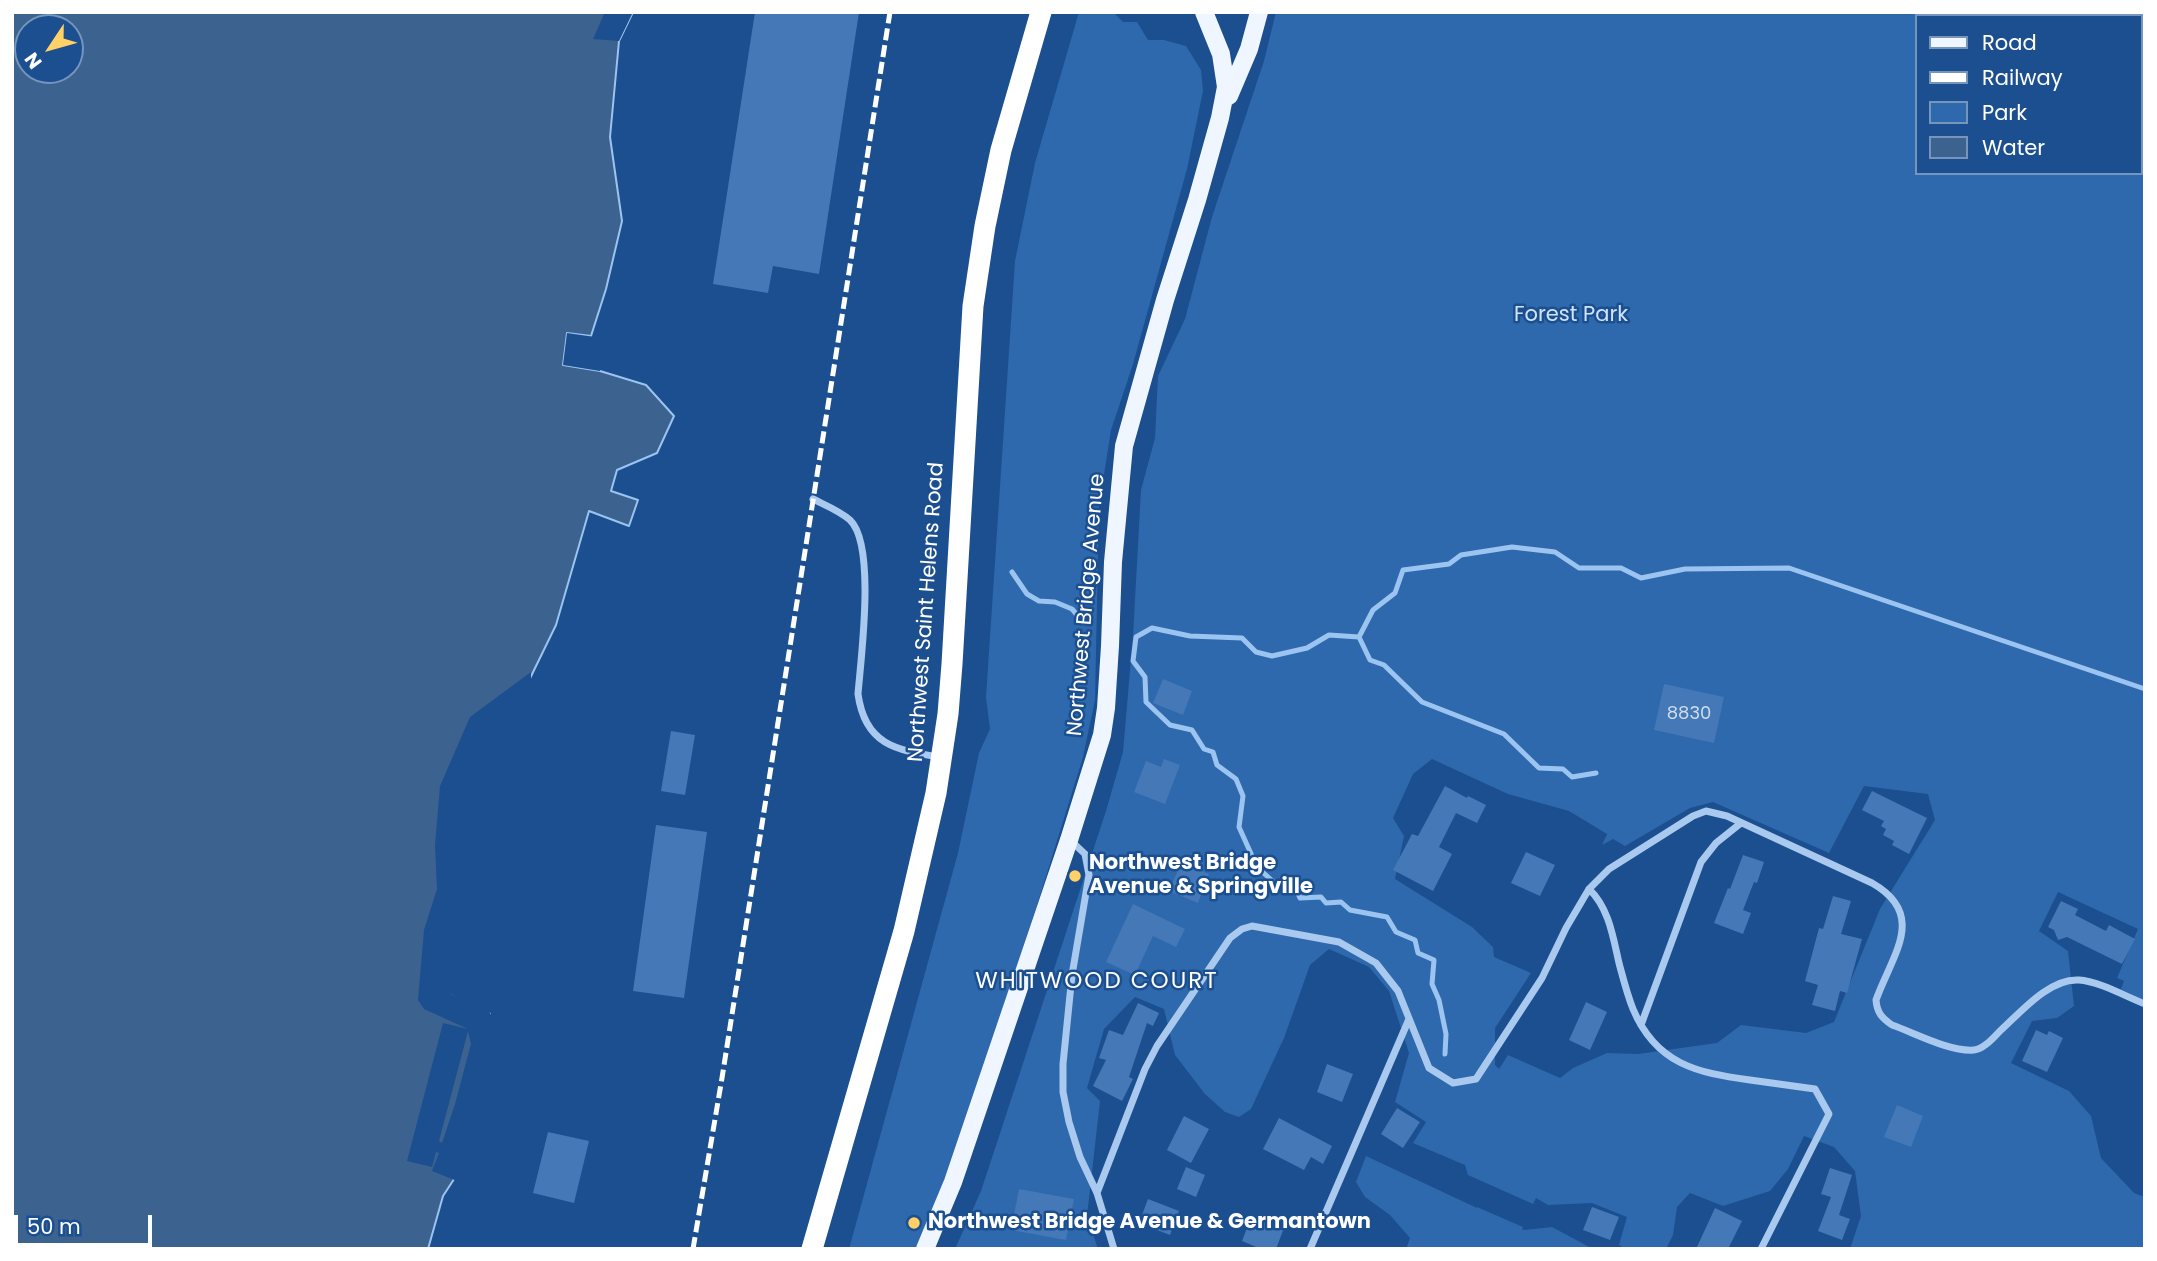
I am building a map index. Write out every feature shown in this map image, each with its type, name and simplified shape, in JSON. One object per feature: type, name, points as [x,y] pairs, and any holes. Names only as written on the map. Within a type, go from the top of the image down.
[{"type":"highway","name":"Northwest Saint Helens Road","points":[[812,1249],[904,931],[936,793],[952,664],[973,306],[985,226],[1002,150],[1041,12]]},
{"type":"main road","name":"Northwest Bridge Avenue","points":[[925,1249],[953,1182],[1102,735],[1124,446],[1165,300],[1198,200],[1226,87],[1221,54],[1204,12]]},
{"type":"main road","name":"Northwest Bridge Avenue","points":[[1220,118],[1249,49],[1258,12]]},
{"type":"street","points":[[813,499],[850,520],[860,535],[864,550],[866,574],[858,694],[866,723],[881,740],[893,748],[942,757]]},
{"type":"street","points":[[1097,1193],[1145,1069],[1157,1046],[1230,938],[1242,929],[1252,926],[1339,942],[1376,963],[1398,991],[1429,1068],[1453,1083],[1476,1079],[1542,978],[1566,928],[1589,889],[1609,869],[1679,824],[1706,811],[1727,816],[1872,883],[1897,903],[1903,935],[1876,1000],[1877,1010],[1892,1025],[1957,1049],[1978,1049],[2043,992],[2066,982],[2079,980],[2145,1004]]},
{"type":"street","points":[[1641,1025],[1701,862],[1716,843],[1741,823]]},
{"type":"street","points":[[1069,840],[1085,854],[1089,875],[1072,975],[1063,1064],[1063,1092],[1080,1157],[1097,1193],[1114,1249]]},
{"type":"street","points":[[1589,889],[1598,897],[1608,917],[1625,986],[1641,1025],[1661,1050],[1688,1067],[1711,1075],[1815,1089],[1829,1114],[1761,1249]]},
{"type":"street","points":[[1310,1249],[1409,1019]]},
{"type":"green space","points":[[1079,12],[1113,12],[1123,22],[1137,22],[1148,40],[1164,40],[1186,46],[1201,70],[1203,91],[1187,169],[1133,364],[1111,430],[1099,506],[1095,700],[1083,757],[1038,902],[947,1178],[917,1249],[849,1249],[958,853],[979,753],[990,729],[986,697],[1015,261],[1035,163]]},
{"type":"green space","name":"Forest Park","points":[[1276,12],[2145,12],[2145,1002],[2121,989],[2124,981],[2117,978],[2138,929],[2058,892],[2039,931],[2068,951],[2074,1006],[2057,1018],[2032,1021],[2011,1063],[2069,1091],[2091,1116],[2101,1158],[2134,1193],[2145,1197],[2145,1249],[1850,1249],[1861,1216],[1855,1171],[1834,1147],[1804,1136],[1788,1169],[1770,1191],[1723,1206],[1690,1193],[1677,1207],[1673,1235],[1666,1249],[1625,1249],[1619,1245],[1627,1217],[1592,1203],[1548,1205],[1536,1198],[1533,1204],[1468,1175],[1465,1165],[1413,1143],[1426,1122],[1395,1102],[1409,1053],[1389,991],[1369,967],[1329,949],[1310,965],[1284,1038],[1251,1109],[1239,1117],[1225,1112],[1205,1094],[1175,1055],[1164,1009],[1135,997],[1104,1029],[1087,1088],[1100,1101],[1087,1216],[1098,1249],[955,1249],[981,1191],[1123,752],[1141,490],[1155,438],[1158,376],[1185,319],[1212,217],[1264,61]],"holes":[[[1432,759],[1508,794],[1569,811],[1607,834],[1602,845],[1613,839],[1625,846],[1690,808],[1713,802],[1829,853],[1864,786],[1928,794],[1935,820],[1880,909],[1834,1022],[1806,1033],[1741,1025],[1717,1043],[1638,1054],[1607,1053],[1573,1068],[1560,1078],[1508,1055],[1499,1069],[1495,1065],[1495,1028],[1531,973],[1494,957],[1493,947],[1472,927],[1395,879],[1404,836],[1393,818],[1413,774]]]},
{"type":"green space","points":[[1366,1156],[1523,1227],[1524,1230],[1552,1227],[1593,1249],[1406,1249],[1410,1238],[1390,1215],[1365,1197],[1356,1182]]},
{"type":"water","points":[[12,12],[633,12],[619,41],[610,137],[622,221],[606,289],[591,336],[567,333],[563,365],[600,371],[646,385],[674,416],[657,453],[617,470],[611,491],[638,500],[629,526],[589,511],[556,625],[463,816],[441,983],[446,993],[490,1014],[460,1170],[443,1196],[428,1249],[12,1249]]},
{"type":"pier","points":[[605,12],[633,12],[619,41],[593,39]]},
{"type":"pier","points":[[567,333],[595,337],[591,340],[570,337],[567,362],[601,367],[600,371],[563,365]]},
{"type":"pier","points":[[531,672],[531,682],[466,817],[460,898],[448,937],[444,982],[448,990],[451,994],[488,1010],[497,1024],[501,1038],[473,1141],[457,1181],[432,1171],[439,1153],[436,1152],[432,1167],[407,1161],[443,1023],[468,1029],[424,1009],[418,1000],[424,930],[437,889],[435,845],[440,786],[470,717]],"holes":[[[468,1031],[471,1044],[455,1104],[442,1143],[439,1141]]]},
{"type":"building","points":[[755,12],[859,12],[819,274],[773,266],[768,293],[713,284]]},
{"type":"building","points":[[1163,679],[1192,691],[1183,715],[1153,703]]},
{"type":"building","points":[[1664,684],[1724,697],[1714,743],[1654,730]]},
{"type":"building","points":[[671,731],[695,735],[685,795],[661,791]]},
{"type":"building","points":[[1164,759],[1180,765],[1165,804],[1134,792],[1146,761],[1161,767]]},
{"type":"building","points":[[1445,786],[1486,805],[1477,823],[1456,813],[1439,847],[1452,854],[1433,891],[1393,870],[1412,834],[1418,836]]},
{"type":"building","points":[[1872,791],[1927,818],[1909,854],[1892,845],[1894,841],[1883,835],[1886,829],[1881,826],[1884,821],[1862,810]]},
{"type":"building","points":[[656,825],[707,832],[684,998],[633,991]]},
{"type":"building","points":[[1526,852],[1555,865],[1540,896],[1511,883]]},
{"type":"building","points":[[1743,855],[1764,862],[1743,910],[1751,913],[1743,934],[1714,923]]},
{"type":"building","points":[[1181,863],[1209,874],[1198,903],[1169,891]]},
{"type":"building","points":[[1833,896],[1851,901],[1841,934],[1862,939],[1847,993],[1840,991],[1835,1011],[1812,1005],[1818,985],[1805,981],[1819,928],[1823,929]]},
{"type":"building","points":[[2061,901],[2078,909],[2075,915],[2106,931],[2109,925],[2135,939],[2122,964],[2067,937],[2058,940],[2054,930],[2048,927]]},
{"type":"building","points":[[1133,904],[1185,929],[1176,947],[1153,936],[1135,975],[1106,962]]},
{"type":"building","points":[[1586,1002],[1607,1012],[1590,1050],[1569,1040]]},
{"type":"building","points":[[1138,1003],[1159,1013],[1153,1026],[1147,1023],[1129,1077],[1133,1079],[1122,1101],[1093,1086],[1106,1060],[1099,1058],[1109,1030],[1123,1035]]},
{"type":"building","points":[[2036,1030],[2047,1035],[2049,1031],[2063,1038],[2047,1072],[2022,1061]]},
{"type":"building","points":[[1327,1064],[1353,1074],[1342,1102],[1317,1092]]},
{"type":"building","points":[[1897,1105],[1923,1116],[1911,1147],[1884,1137]]},
{"type":"building","points":[[1397,1108],[1420,1122],[1403,1148],[1381,1134]]},
{"type":"building","points":[[1184,1116],[1209,1129],[1191,1163],[1167,1150]]},
{"type":"building","points":[[1279,1118],[1332,1146],[1323,1164],[1311,1157],[1304,1170],[1263,1149]]},
{"type":"building","points":[[548,1132],[589,1141],[574,1203],[533,1193]]},
{"type":"building","points":[[1186,1167],[1205,1175],[1196,1197],[1177,1189]]},
{"type":"building","points":[[1830,1168],[1852,1175],[1839,1215],[1850,1219],[1842,1240],[1818,1231],[1831,1197],[1821,1194]]},
{"type":"building","points":[[1019,1189],[1074,1199],[1066,1240],[1011,1230]]},
{"type":"building","points":[[1148,1199],[1179,1211],[1170,1235],[1139,1223]]},
{"type":"building","points":[[1592,1207],[1619,1217],[1610,1240],[1583,1230]]},
{"type":"building","points":[[1715,1208],[1742,1221],[1728,1249],[1696,1249]]},
{"type":"building","points":[[1252,1215],[1284,1228],[1276,1249],[1261,1249],[1242,1241]]},
{"type":"waterway","points":[[1359,637],[1373,610],[1395,593],[1403,570],[1449,564],[1461,555],[1512,547],[1555,552],[1579,568],[1621,568],[1641,578],[1685,569],[1789,568],[2145,689]]},
{"type":"waterway","points":[[1012,572],[1027,594],[1039,601],[1055,602],[1072,609],[1084,623]]},
{"type":"waterway","points":[[1359,637],[1329,635],[1307,648],[1272,656],[1256,652],[1242,638],[1190,636],[1152,628],[1136,637],[1133,661],[1145,677],[1146,702],[1170,725],[1192,730],[1204,749],[1213,752],[1217,765],[1236,779],[1243,796],[1239,827],[1257,867],[1278,886],[1297,891],[1300,898],[1321,897],[1326,903],[1341,902],[1350,910],[1387,917],[1396,932],[1415,940],[1418,953],[1434,960],[1432,984],[1439,1000],[1446,1034],[1445,1054]]},
{"type":"waterway","points":[[1359,637],[1370,660],[1384,665],[1422,702],[1504,734],[1539,768],[1563,769],[1572,777],[1596,773]]},
{"type":"railway","points":[[693,1249],[890,12]]},
{"type":"place","name":"Northwest Bridge Avenue & Springville","points":[[1075,876]]},
{"type":"place","name":"Northwest Bridge Avenue & Germantown","points":[[914,1223]]},
{"type":"district","name":"WHITWOOD COURT","points":[[1097,982]]}]
